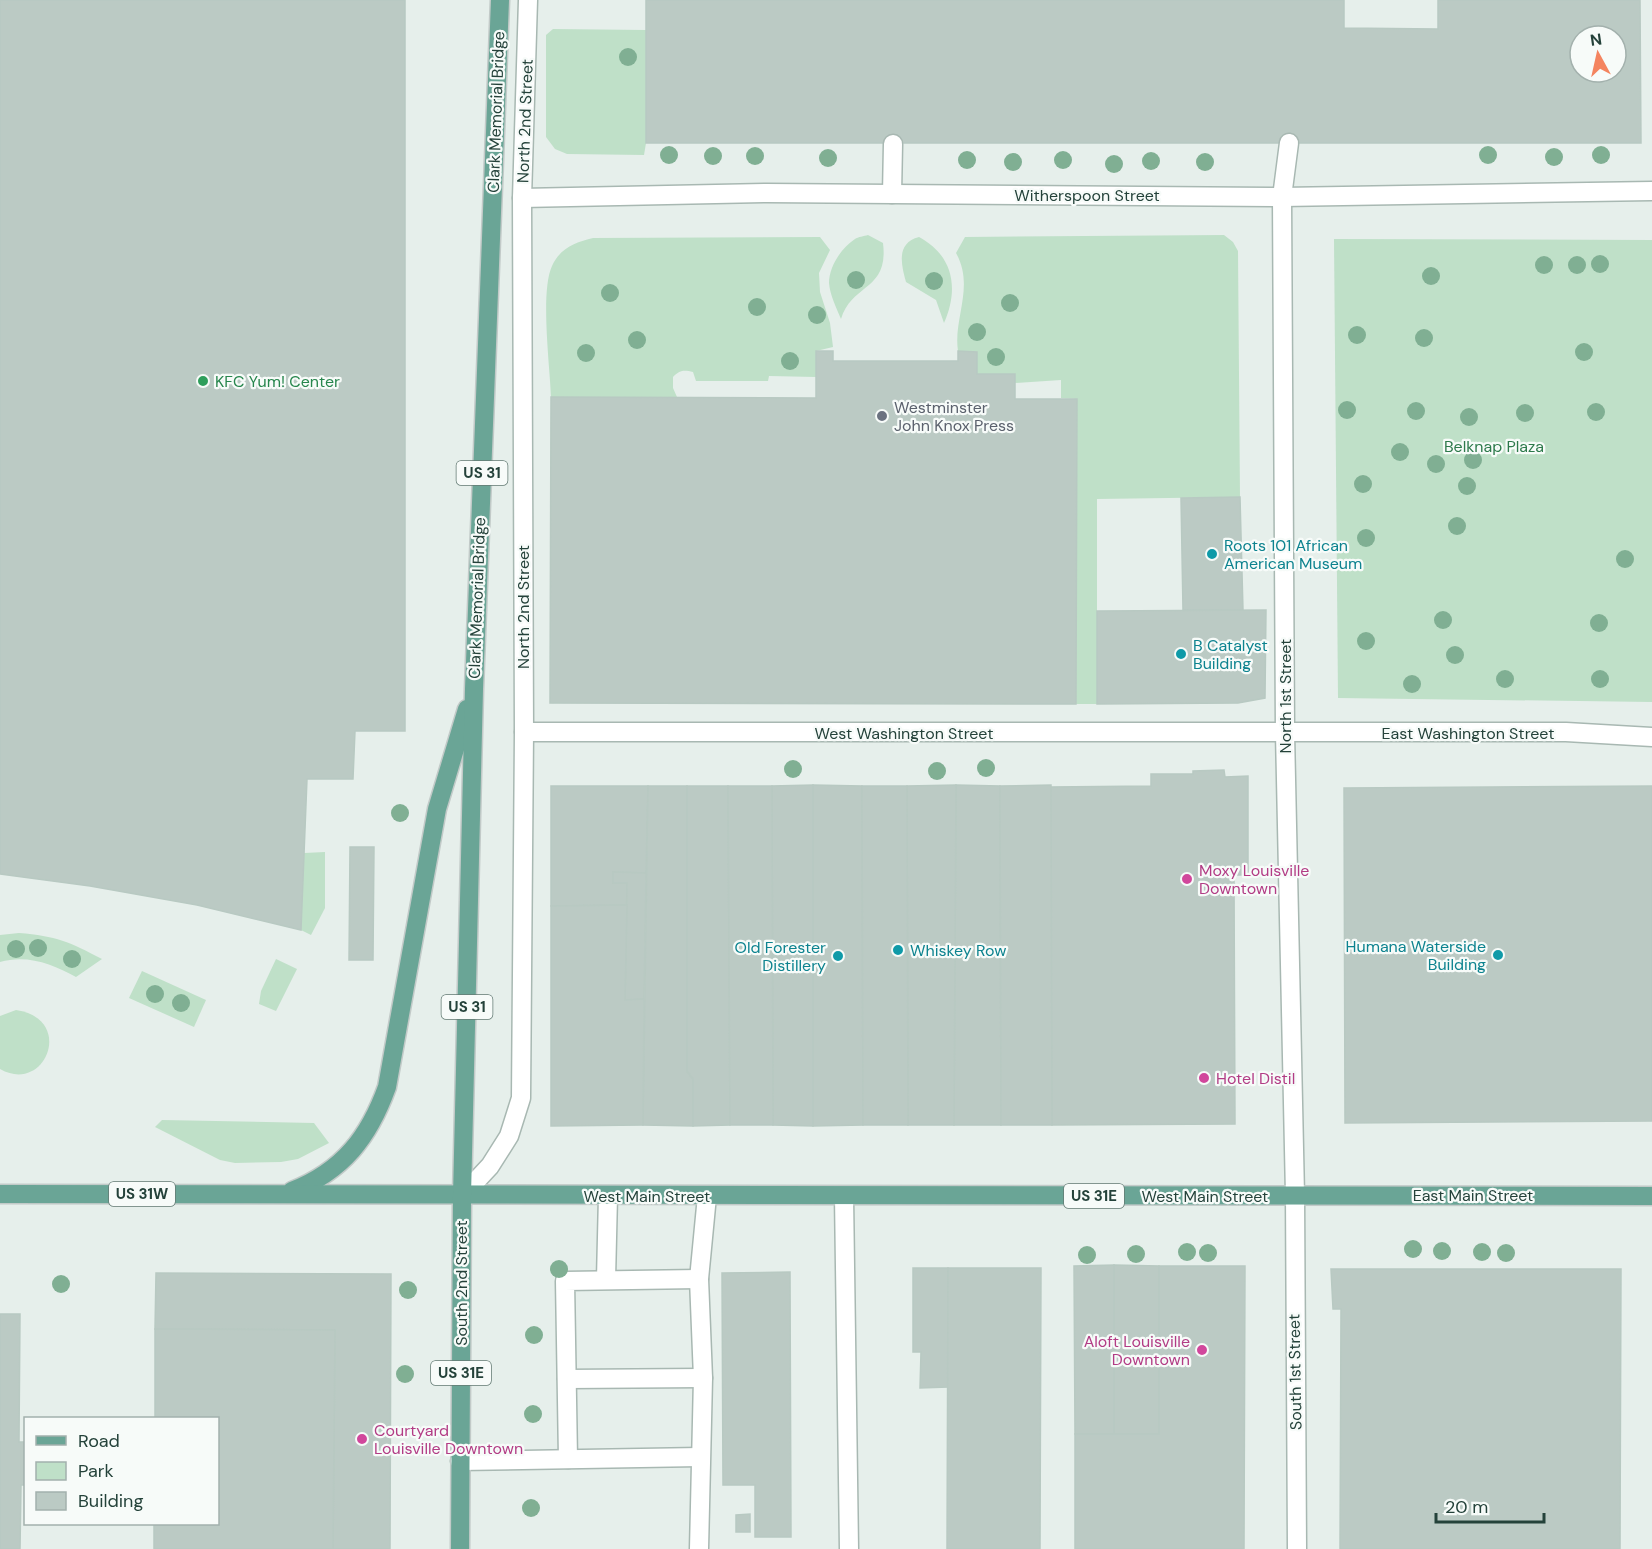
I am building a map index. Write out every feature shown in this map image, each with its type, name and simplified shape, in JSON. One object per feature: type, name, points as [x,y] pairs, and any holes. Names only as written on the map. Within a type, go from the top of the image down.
[{"type":"main road","name":"Clark Memorial Bridge","points":[[462,1196],[474,688],[500,0]]},
{"type":"main road","points":[[285,1194],[308,1185],[347,1157],[364,1136],[378,1112],[389,1078],[437,809],[474,688]]},
{"type":"main road","name":"West Main Street","points":[[0,1194],[1295,1195]]},
{"type":"main road","name":"East Main Street","points":[[1295,1195],[1652,1196]]},
{"type":"main road","name":"South 2nd Street","points":[[460,1549],[462,1196]]},
{"type":"street","name":"North 2nd Street","points":[[462,1196],[490,1166],[509,1136],[521,1098],[524,732],[522,198],[528,0]]},
{"type":"street","name":"North 1st Street","points":[[1289,143],[1282,197],[1285,733],[1295,1195]]},
{"type":"street","points":[[892,194],[893,144]]},
{"type":"street","name":"Witherspoon Street","points":[[522,198],[767,194],[1282,197],[1652,191]]},
{"type":"street","name":"West Washington Street","points":[[524,732],[1285,733]]},
{"type":"street","name":"East Washington Street","points":[[1285,733],[1566,732],[1652,737]]},
{"type":"street","name":"South 1st Street","points":[[1295,1195],[1297,1549]]},
{"type":"street","points":[[606,1279],[608,1196]]},
{"type":"street","points":[[699,1549],[703,1378],[699,1279],[707,1196]]},
{"type":"street","points":[[844,1196],[849,1549]]},
{"type":"street","points":[[568,1459],[565,1281],[699,1279]]},
{"type":"street","points":[[567,1379],[703,1378]]},
{"type":"street","points":[[460,1461],[700,1457]]},
{"type":"green space","points":[[553,29],[646,30],[646,143],[644,155],[567,154],[555,149],[546,137],[546,35]]},
{"type":"green space","points":[[868,235],[883,243],[881,270],[875,279],[846,307],[841,319],[830,288],[831,271],[845,247],[856,238]]},
{"type":"green space","points":[[1224,235],[1233,242],[1238,251],[1240,497],[1097,499],[1097,704],[1076,704],[1077,399],[1061,398],[1061,380],[1015,383],[1015,374],[977,374],[977,352],[958,351],[957,339],[964,278],[956,253],[965,237]]},
{"type":"green space","points":[[820,237],[830,250],[819,273],[820,292],[830,323],[833,347],[816,351],[816,377],[769,376],[768,381],[696,381],[693,372],[685,371],[673,377],[673,388],[677,397],[551,397],[546,311],[548,278],[555,260],[569,247],[593,238]]},
{"type":"green space","points":[[919,237],[940,254],[950,274],[951,298],[944,323],[936,300],[906,282],[902,261],[903,249]]},
{"type":"green space","name":"Belknap Plaza","points":[[1334,239],[1652,240],[1652,702],[1338,698]]},
{"type":"green space","points":[[325,852],[325,908],[311,935],[301,930],[304,853]]},
{"type":"green space","points":[[19,933],[62,941],[102,959],[76,977],[58,968],[30,960],[0,962],[0,935]]},
{"type":"green space","points":[[276,959],[297,969],[276,1011],[259,1004],[261,991]]},
{"type":"green space","points":[[142,971],[206,1000],[194,1027],[129,998]]},
{"type":"green space","points":[[16,1010],[34,1016],[45,1027],[49,1039],[47,1053],[41,1064],[30,1072],[16,1074],[0,1069],[0,1016]]},
{"type":"green space","points":[[162,1120],[314,1123],[329,1143],[298,1159],[281,1162],[235,1163],[220,1160],[155,1127]]},
{"type":"building","name":"KFC Yum! Center","points":[[0,0],[405,0],[405,731],[355,731],[353,779],[307,779],[301,930],[197,905],[90,886],[0,874]]},
{"type":"building","points":[[646,0],[1344,0],[1344,28],[1438,29],[1438,0],[1640,0],[1641,143],[646,143]]},
{"type":"building","points":[[816,351],[833,351],[833,361],[958,361],[958,351],[977,352],[977,374],[1015,374],[1015,399],[1077,399],[1076,704],[550,703],[551,397],[816,398]]},
{"type":"building","name":"Roots 101 African American Museum","points":[[1240,497],[1243,610],[1183,610],[1181,498]]},
{"type":"building","name":"B Catalyst Building","points":[[1266,610],[1265,698],[1238,703],[1097,704],[1097,611]]},
{"type":"building","points":[[1224,770],[1225,777],[1248,776],[1248,875],[1234,875],[1235,1124],[1052,1125],[1050,787],[1151,786],[1151,774],[1193,774],[1193,771]]},
{"type":"building","name":"Old Forester Distillery","points":[[813,785],[862,786],[863,1125],[813,1126]]},
{"type":"building","points":[[813,785],[813,1126],[773,1125],[772,786]]},
{"type":"building","points":[[956,785],[1000,786],[1001,1125],[954,1125]]},
{"type":"building","points":[[956,785],[954,1125],[908,1125],[907,786]]},
{"type":"building","points":[[1051,785],[1052,1125],[1001,1125],[1000,786]]},
{"type":"building","points":[[551,786],[648,786],[646,873],[613,872],[613,883],[627,883],[627,905],[551,906]]},
{"type":"building","points":[[648,786],[687,786],[687,1071],[693,1079],[693,1126],[643,1125]]},
{"type":"building","points":[[687,786],[728,786],[730,1125],[693,1126],[693,1079],[687,1071]]},
{"type":"building","points":[[728,786],[772,786],[773,1125],[730,1125]]},
{"type":"building","points":[[862,786],[907,786],[908,1125],[863,1125]]},
{"type":"building","name":"Humana Waterside Building","points":[[1652,786],[1652,1121],[1345,1123],[1344,788]]},
{"type":"building","points":[[350,847],[374,847],[373,960],[349,960]]},
{"type":"building","points":[[613,872],[646,873],[644,999],[625,1000],[627,883],[613,883]]},
{"type":"building","points":[[627,905],[625,1000],[644,999],[643,1125],[551,1126],[551,906]]},
{"type":"building","points":[[1114,1265],[1159,1266],[1159,1434],[1114,1434]]},
{"type":"building","points":[[1114,1265],[1114,1434],[1075,1434],[1074,1266]]},
{"type":"building","name":"Aloft Louisville Downtown","points":[[1159,1266],[1245,1266],[1244,1549],[1075,1549],[1075,1434],[1159,1434]]},
{"type":"building","points":[[913,1268],[948,1268],[948,1387],[920,1388],[921,1352],[913,1352]]},
{"type":"building","points":[[948,1268],[1041,1268],[1040,1549],[947,1549]]},
{"type":"building","points":[[1331,1269],[1621,1269],[1620,1549],[1340,1549],[1341,1309],[1333,1309]]},
{"type":"building","points":[[790,1272],[791,1537],[755,1537],[755,1485],[723,1485],[722,1273]]},
{"type":"building","name":"Courtyard Louisville Downtown","points":[[156,1273],[391,1274],[390,1549],[333,1549],[335,1330],[155,1329]]},
{"type":"building","points":[[0,1314],[20,1314],[19,1442],[24,1442],[24,1485],[21,1485],[20,1549],[0,1549]]},
{"type":"building","points":[[155,1329],[335,1330],[333,1549],[154,1549],[154,1525],[219,1525],[219,1417],[155,1417]]},
{"type":"building","points":[[750,1514],[750,1532],[736,1532],[736,1515]]},
{"type":"place","name":"KFC Yum! Center","points":[[203,381]]},
{"type":"place","name":"Westminster John Knox Press","points":[[882,416]]},
{"type":"place","name":"Roots 101 African American Museum","points":[[1212,554]]},
{"type":"place","name":"B Catalyst Building","points":[[1181,654]]},
{"type":"place","name":"Moxy Louisville Downtown","points":[[1187,879]]},
{"type":"place","name":"Whiskey Row","points":[[898,950]]},
{"type":"place","name":"Humana Waterside Building","points":[[1498,955]]},
{"type":"place","name":"Old Forester Distillery","points":[[838,956]]},
{"type":"place","name":"Hotel Distil","points":[[1204,1078]]},
{"type":"place","name":"Aloft Louisville Downtown","points":[[1202,1350]]},
{"type":"place","name":"Courtyard Louisville Downtown","points":[[362,1439]]}]
